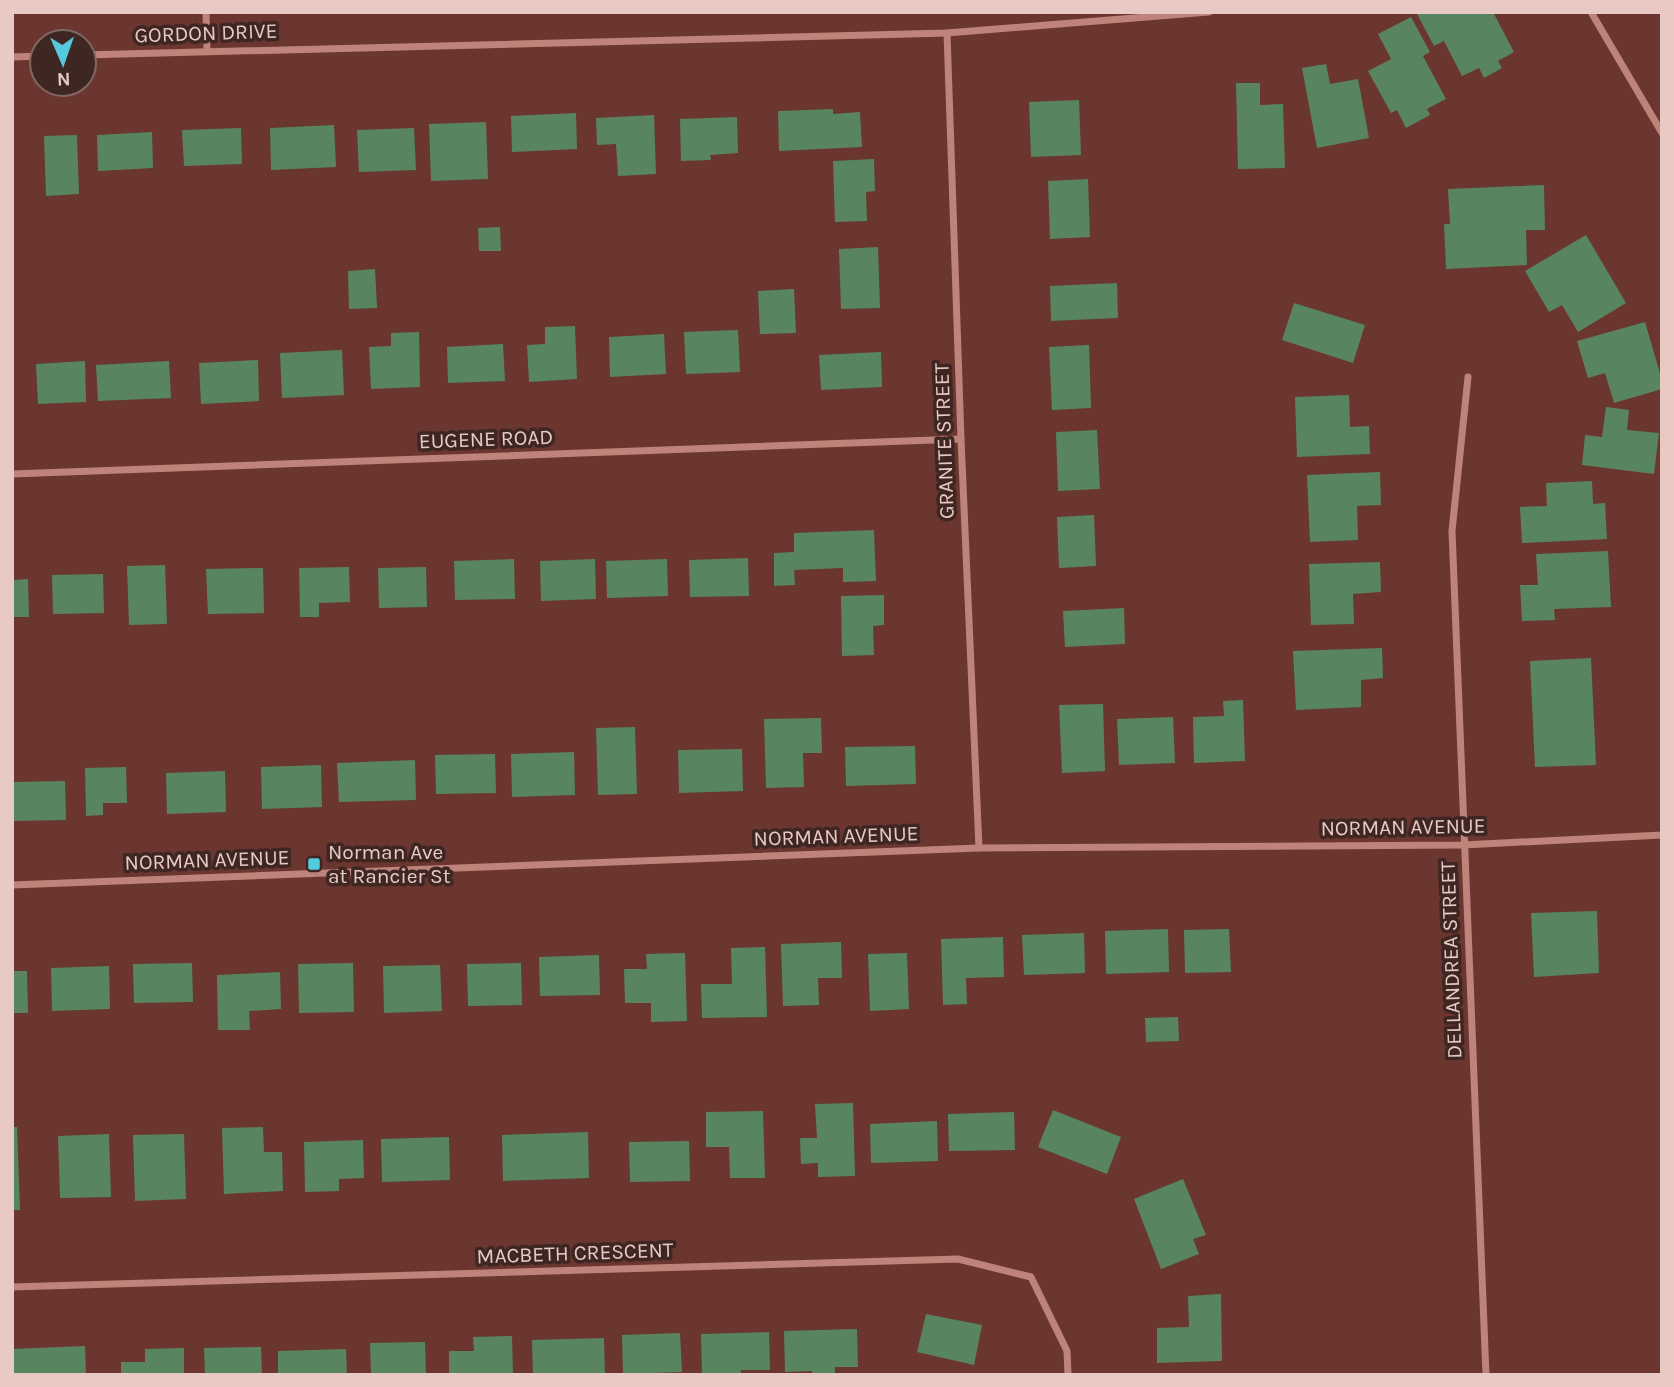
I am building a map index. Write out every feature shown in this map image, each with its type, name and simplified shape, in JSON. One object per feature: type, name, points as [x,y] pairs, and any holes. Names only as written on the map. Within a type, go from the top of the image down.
[{"type":"street","points":[[206,12],[207,50]]},
{"type":"street","name":"GORDON DRIVE","points":[[98,54],[947,33],[1209,12]]},
{"type":"street","points":[[1591,12],[1662,133]]},
{"type":"street","name":"GRANITE STREET","points":[[947,33],[979,848]]},
{"type":"street","name":"DELLANDREA STREET","points":[[1468,377],[1452,531],[1486,1375]]},
{"type":"street","name":"EUGENE ROAD","points":[[12,474],[961,439]]},
{"type":"street","name":"NORMAN AVENUE","points":[[12,885],[979,848],[1463,845],[1662,835]]},
{"type":"street","name":"MACBETH CRESCENT","points":[[12,1287],[958,1259],[1031,1277],[1067,1351],[1068,1375]]},
{"type":"building","points":[[1493,12],[1514,52],[1498,61],[1502,68],[1484,78],[1479,68],[1462,76],[1444,41],[1434,46],[1417,14]]},
{"type":"building","points":[[1411,17],[1430,52],[1423,56],[1446,99],[1427,109],[1430,115],[1406,128],[1397,110],[1391,113],[1368,71],[1391,59],[1378,34]]},
{"type":"building","points":[[1326,64],[1330,84],[1358,79],[1369,138],[1317,148],[1302,68]]},
{"type":"building","points":[[1236,83],[1260,83],[1260,105],[1283,104],[1285,168],[1238,169]]},
{"type":"building","points":[[1079,100],[1081,155],[1031,157],[1029,102]]},
{"type":"building","points":[[833,109],[833,114],[860,112],[862,147],[779,151],[778,111]]},
{"type":"building","points":[[576,113],[577,149],[512,152],[511,116]]},
{"type":"building","points":[[654,115],[656,174],[618,176],[616,144],[597,145],[596,118]]},
{"type":"building","points":[[737,117],[738,153],[710,155],[711,160],[681,161],[680,119]]},
{"type":"building","points":[[486,122],[488,179],[431,181],[429,124]]},
{"type":"building","points":[[334,125],[336,167],[271,170],[270,128]]},
{"type":"building","points":[[241,128],[242,164],[184,166],[182,130]]},
{"type":"building","points":[[414,128],[416,170],[359,172],[357,130]]},
{"type":"building","points":[[152,132],[153,168],[98,171],[97,135]]},
{"type":"building","points":[[77,135],[79,194],[46,196],[44,136]]},
{"type":"building","points":[[874,159],[875,191],[866,192],[867,221],[835,222],[833,161]]},
{"type":"building","points":[[1088,179],[1090,237],[1050,239],[1048,181]]},
{"type":"building","points":[[1544,185],[1545,230],[1526,230],[1527,265],[1446,269],[1444,224],[1450,224],[1448,189]]},
{"type":"building","points":[[500,227],[501,251],[479,251],[478,228]]},
{"type":"building","points":[[1586,235],[1626,303],[1578,332],[1562,305],[1549,312],[1525,271]]},
{"type":"building","points":[[878,247],[880,308],[841,309],[839,249]]},
{"type":"building","points":[[375,269],[377,308],[349,309],[348,271]]},
{"type":"building","points":[[1117,283],[1118,318],[1051,321],[1050,286]]},
{"type":"building","points":[[794,289],[796,333],[760,334],[758,291]]},
{"type":"building","points":[[1294,303],[1365,325],[1353,363],[1282,340]]},
{"type":"building","points":[[1645,322],[1662,380],[1662,389],[1614,403],[1605,373],[1588,378],[1577,341]]},
{"type":"building","points":[[575,326],[577,379],[529,382],[527,345],[545,344],[545,327]]},
{"type":"building","points":[[738,330],[740,372],[686,374],[684,332]]},
{"type":"building","points":[[419,332],[420,387],[371,389],[369,347],[391,346],[391,333]]},
{"type":"building","points":[[664,334],[666,374],[610,377],[609,337]]},
{"type":"building","points":[[503,344],[505,381],[448,383],[447,347]]},
{"type":"building","points":[[1089,345],[1091,408],[1052,410],[1049,347]]},
{"type":"building","points":[[342,350],[344,395],[282,398],[280,353]]},
{"type":"building","points":[[881,352],[882,387],[821,390],[819,355]]},
{"type":"building","points":[[258,360],[259,401],[201,404],[199,363]]},
{"type":"building","points":[[85,361],[86,402],[38,404],[36,364]]},
{"type":"building","points":[[169,361],[171,398],[98,401],[96,365]]},
{"type":"building","points":[[1349,395],[1350,427],[1369,426],[1370,454],[1297,457],[1295,397]]},
{"type":"building","points":[[1606,407],[1629,410],[1627,430],[1659,433],[1654,474],[1582,465],[1585,435],[1602,437]]},
{"type":"building","points":[[1097,430],[1100,489],[1058,491],[1056,432]]},
{"type":"building","points":[[1380,472],[1381,505],[1357,506],[1358,540],[1310,542],[1307,475]]},
{"type":"building","points":[[1592,481],[1593,504],[1605,503],[1607,539],[1522,543],[1520,507],[1547,506],[1546,483]]},
{"type":"building","points":[[1094,515],[1096,566],[1059,568],[1057,517]]},
{"type":"building","points":[[874,530],[876,581],[843,582],[843,568],[794,570],[795,585],[774,586],[774,553],[794,552],[794,533]]},
{"type":"building","points":[[1608,551],[1611,607],[1554,609],[1555,620],[1522,621],[1520,585],[1538,585],[1536,554]]},
{"type":"building","points":[[748,558],[749,596],[690,597],[689,560]]},
{"type":"building","points":[[514,559],[515,599],[455,600],[454,561]]},
{"type":"building","points":[[595,559],[596,599],[541,601],[540,561]]},
{"type":"building","points":[[667,559],[668,596],[607,598],[606,561]]},
{"type":"building","points":[[1380,562],[1381,592],[1353,594],[1354,624],[1311,625],[1309,564]]},
{"type":"building","points":[[165,565],[167,624],[129,625],[127,566]]},
{"type":"building","points":[[349,567],[350,602],[319,603],[319,617],[300,617],[299,568]]},
{"type":"building","points":[[426,567],[427,607],[379,608],[378,568]]},
{"type":"building","points":[[263,568],[264,613],[208,614],[206,569]]},
{"type":"building","points":[[103,574],[104,613],[53,614],[52,575]]},
{"type":"building","points":[[28,579],[29,617],[12,617],[12,580]]},
{"type":"building","points":[[884,595],[884,625],[873,626],[874,655],[842,656],[841,596]]},
{"type":"building","points":[[1124,608],[1125,644],[1065,647],[1063,611]]},
{"type":"building","points":[[1382,648],[1383,678],[1361,680],[1361,707],[1296,710],[1293,651]]},
{"type":"building","points":[[1591,658],[1596,765],[1535,767],[1530,661]]},
{"type":"building","points":[[1243,700],[1245,761],[1194,763],[1193,717],[1224,716],[1223,701]]},
{"type":"building","points":[[1103,704],[1105,771],[1062,773],[1059,705]]},
{"type":"building","points":[[1173,717],[1175,763],[1119,765],[1117,719]]},
{"type":"building","points":[[821,718],[822,753],[803,753],[804,787],[766,788],[764,719]]},
{"type":"building","points":[[635,727],[637,794],[598,795],[596,728]]},
{"type":"building","points":[[915,746],[916,784],[846,786],[845,747]]},
{"type":"building","points":[[742,749],[743,791],[679,793],[678,750]]},
{"type":"building","points":[[574,752],[575,795],[512,797],[511,754]]},
{"type":"building","points":[[495,754],[496,793],[436,794],[435,755]]},
{"type":"building","points":[[415,760],[416,800],[339,802],[337,763]]},
{"type":"building","points":[[321,765],[322,807],[262,809],[261,767]]},
{"type":"building","points":[[126,767],[127,803],[103,803],[103,815],[86,816],[85,768]]},
{"type":"building","points":[[225,771],[226,812],[167,814],[166,773]]},
{"type":"building","points":[[65,781],[66,820],[12,821],[12,782]]},
{"type":"building","points":[[1597,911],[1599,973],[1534,977],[1531,913]]},
{"type":"building","points":[[1168,929],[1169,972],[1106,974],[1105,931]]},
{"type":"building","points":[[1229,929],[1231,972],[1185,973],[1184,930]]},
{"type":"building","points":[[1084,933],[1085,973],[1024,975],[1022,935]]},
{"type":"building","points":[[1003,937],[1004,977],[966,978],[967,1004],[943,1005],[941,939]]},
{"type":"building","points":[[841,942],[842,978],[818,978],[819,1005],[783,1006],[781,944]]},
{"type":"building","points":[[765,947],[767,1017],[702,1018],[701,984],[732,984],[731,948]]},
{"type":"building","points":[[685,953],[687,1021],[651,1022],[651,1003],[625,1003],[624,969],[647,969],[646,954]]},
{"type":"building","points":[[907,953],[909,1009],[870,1011],[868,954]]},
{"type":"building","points":[[599,955],[600,995],[540,996],[539,957]]},
{"type":"building","points":[[192,963],[193,1002],[134,1003],[133,964]]},
{"type":"building","points":[[353,963],[354,1012],[299,1013],[298,964]]},
{"type":"building","points":[[521,963],[522,1005],[468,1006],[467,964]]},
{"type":"building","points":[[440,965],[442,1011],[384,1013],[383,966]]},
{"type":"building","points":[[109,966],[110,1009],[52,1011],[51,968]]},
{"type":"building","points":[[12,971],[27,971],[28,1013],[12,1013]]},
{"type":"building","points":[[280,972],[281,1009],[249,1011],[250,1030],[218,1030],[217,975]]},
{"type":"building","points":[[1178,1017],[1179,1041],[1146,1042],[1145,1018]]},
{"type":"building","points":[[853,1103],[855,1176],[818,1177],[818,1163],[801,1164],[800,1138],[817,1138],[815,1104]]},
{"type":"building","points":[[1053,1110],[1121,1137],[1107,1174],[1038,1147]]},
{"type":"building","points":[[763,1111],[765,1178],[730,1178],[729,1147],[706,1147],[706,1112]]},
{"type":"building","points":[[1014,1112],[1015,1150],[949,1151],[948,1114]]},
{"type":"building","points":[[937,1121],[938,1161],[871,1163],[870,1124]]},
{"type":"building","points":[[12,1127],[17,1127],[20,1210],[12,1210]]},
{"type":"building","points":[[263,1127],[264,1152],[282,1152],[283,1191],[224,1194],[222,1128]]},
{"type":"building","points":[[588,1132],[589,1178],[503,1181],[502,1135]]},
{"type":"building","points":[[109,1134],[111,1197],[60,1198],[58,1136]]},
{"type":"building","points":[[184,1134],[186,1199],[135,1201],[133,1135]]},
{"type":"building","points":[[449,1137],[450,1180],[382,1182],[381,1139]]},
{"type":"building","points":[[363,1140],[364,1178],[339,1179],[339,1191],[305,1192],[304,1142]]},
{"type":"building","points":[[689,1141],[690,1181],[630,1182],[629,1142]]},
{"type":"building","points":[[1183,1179],[1206,1235],[1193,1239],[1199,1254],[1161,1269],[1134,1199]]},
{"type":"building","points":[[1221,1294],[1222,1361],[1157,1363],[1157,1328],[1189,1327],[1188,1296]]},
{"type":"building","points":[[926,1314],[982,1325],[974,1365],[917,1352]]},
{"type":"building","points":[[857,1329],[858,1367],[835,1367],[835,1375],[813,1375],[812,1371],[785,1372],[784,1331]]},
{"type":"building","points":[[769,1332],[770,1370],[741,1370],[741,1375],[702,1375],[701,1334]]},
{"type":"building","points":[[680,1333],[682,1372],[623,1374],[622,1335]]},
{"type":"building","points":[[512,1336],[513,1375],[449,1375],[449,1351],[474,1351],[473,1337]]},
{"type":"building","points":[[604,1338],[605,1375],[533,1375],[532,1340]]},
{"type":"building","points":[[425,1342],[426,1375],[371,1375],[370,1343]]},
{"type":"building","points":[[85,1346],[86,1375],[12,1375],[12,1349]]},
{"type":"building","points":[[261,1347],[262,1375],[205,1375],[204,1348]]},
{"type":"building","points":[[184,1348],[184,1375],[121,1375],[121,1362],[145,1362],[145,1349]]},
{"type":"building","points":[[346,1349],[347,1375],[278,1375],[278,1351]]},
{"type":"place","name":"Norman Ave at Rancier St","points":[[314,864]]}]
